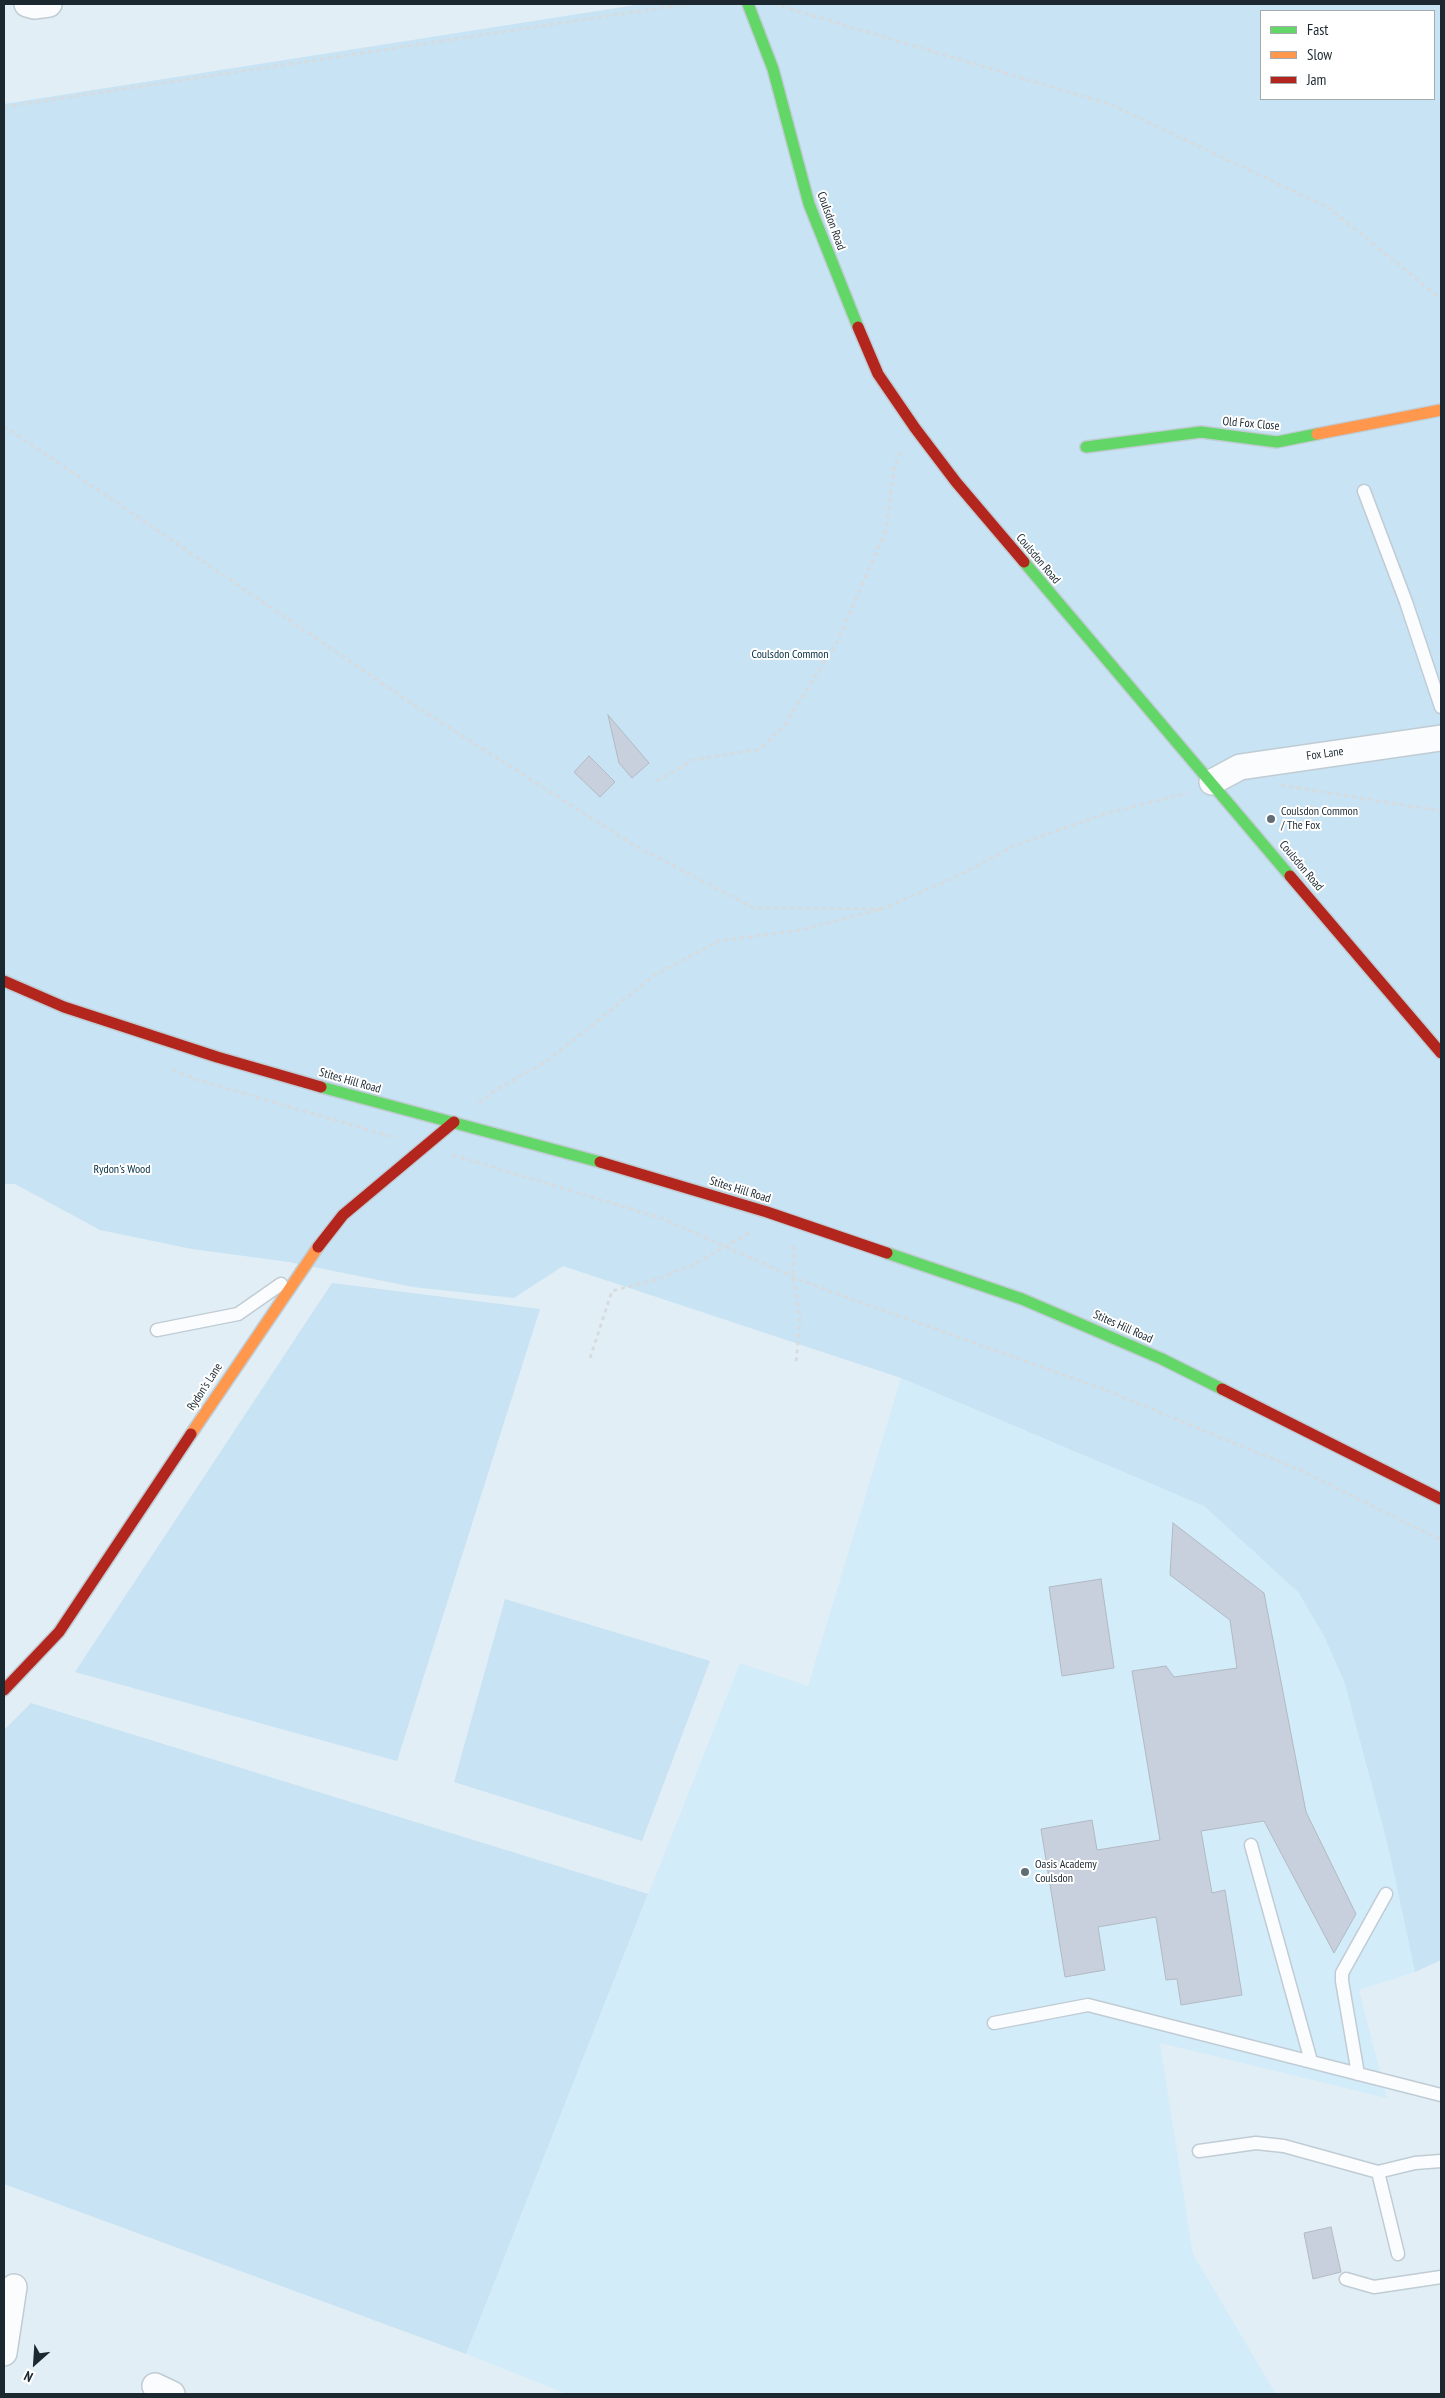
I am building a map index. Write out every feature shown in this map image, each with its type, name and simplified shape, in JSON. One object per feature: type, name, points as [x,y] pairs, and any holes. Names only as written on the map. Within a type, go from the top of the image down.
[{"type":"street","points":[[26,4],[34,6],[48,4]]},
{"type":"street","name":"Coulsdon Road","points":[[748,4],[773,69],[809,204],[845,298],[878,374],[914,428],[956,482],[1441,1053]]},
{"type":"street","name":"Old Fox Close","points":[[1086,447],[1201,432],[1277,442],[1441,410]]},
{"type":"street","name":"Fox Lane","points":[[1212,782],[1240,766],[1441,738]]},
{"type":"street","name":"Stites Hill Road","points":[[4,981],[64,1006],[217,1057],[368,1101],[454,1122],[608,1164],[767,1212],[1022,1299],[1093,1328],[1291,1422],[1441,1499]]},
{"type":"street","name":"Rydon's Lane","points":[[4,1690],[59,1632],[298,1273],[343,1216],[372,1189],[454,1122]]},
{"type":"street","points":[[4,2353],[14,2287]]},
{"type":"lane","points":[[1364,491],[1406,602],[1441,707]]},
{"type":"lane","points":[[157,1330],[238,1314],[298,1273]]},
{"type":"lane","points":[[1252,1845],[1310,2062]]},
{"type":"lane","points":[[1358,2074],[1342,1973],[1386,1894]]},
{"type":"lane","points":[[994,2023],[1088,2005],[1441,2095]]},
{"type":"lane","points":[[1199,2151],[1256,2143],[1284,2146],[1378,2172],[1415,2163],[1441,2161]]},
{"type":"lane","points":[[1378,2172],[1398,2254]]},
{"type":"lane","points":[[1346,2279],[1374,2287],[1441,2277]]},
{"type":"path","points":[[4,107],[687,4]]},
{"type":"path","points":[[773,4],[1112,105],[1329,208],[1441,299]]},
{"type":"path","points":[[4,426],[417,707],[632,844],[754,908],[882,909]]},
{"type":"path","points":[[657,781],[693,760],[760,749],[784,726],[837,642],[883,539],[886,530],[894,469],[903,440],[914,428]]},
{"type":"path","points":[[454,1122],[494,1090],[547,1061],[655,975],[719,941],[801,930],[882,909],[955,877],[1018,844],[1108,813],[1194,791],[1212,782]]},
{"type":"path","points":[[1278,785],[1441,811]]},
{"type":"path","points":[[426,1146],[661,1218],[793,1276],[1108,1391],[1302,1471],[1441,1540]]},
{"type":"path","points":[[590,1358],[612,1291],[662,1277],[692,1265],[748,1235],[767,1212]]},
{"type":"path","points":[[796,1364],[800,1318],[793,1276],[794,1248],[801,1224]]},
{"type":"shaded area","name":"Oasis Academy Coulsdon","points":[[901,1378],[1204,1506],[1298,1592],[1324,1636],[1344,1681],[1389,1850],[1415,1972],[1359,1990],[1387,2098],[1160,2043],[1193,2254],[1276,2394],[567,2394],[466,2354],[740,1663],[808,1686]]},
{"type":"green space","name":"Coulsdon Common","points":[[642,4],[1441,4],[1441,1960],[1415,1972],[1389,1850],[1344,1681],[1324,1636],[1298,1592],[1204,1506],[901,1378],[563,1266],[514,1298],[413,1287],[289,1262],[192,1249],[100,1230],[15,1184],[4,1184],[4,104]]},
{"type":"green space","points":[[332,1283],[540,1309],[397,1761],[75,1672]]},
{"type":"green space","points":[[505,1599],[710,1661],[642,1841],[454,1782]]},
{"type":"green space","points":[[31,1703],[648,1894],[466,2354],[4,2184],[4,1730]]},
{"type":"building","points":[[608,715],[649,763],[632,778],[619,763]]},
{"type":"building","points":[[589,756],[615,782],[600,797],[574,772]]},
{"type":"building","points":[[1173,1523],[1264,1593],[1306,1812],[1356,1914],[1334,1953],[1264,1821],[1201,1831],[1212,1893],[1225,1890],[1242,1995],[1181,2005],[1177,1979],[1166,1980],[1156,1917],[1098,1927],[1105,1970],[1065,1977],[1041,1829],[1092,1820],[1097,1850],[1160,1840],[1132,1671],[1166,1666],[1174,1677],[1237,1668],[1230,1620],[1170,1575]]},
{"type":"building","points":[[1101,1579],[1114,1668],[1062,1676],[1049,1587]]},
{"type":"building","points":[[1331,2227],[1341,2272],[1313,2279],[1304,2233]]},
{"type":"traffic: fast","points":[[748,4],[773,69],[809,204],[858,327]]},
{"type":"traffic: fast","points":[[1086,447],[1201,432],[1277,442],[1317,434]]},
{"type":"traffic: fast","points":[[1024,562],[1290,876]]},
{"type":"traffic: fast","points":[[321,1087],[600,1162]]},
{"type":"traffic: fast","points":[[887,1253],[1022,1299],[1162,1359],[1222,1389]]},
{"type":"traffic: slow","points":[[1317,434],[1441,410]]},
{"type":"traffic: slow","points":[[191,1434],[318,1247]]},
{"type":"traffic: jam","points":[[858,327],[878,374],[915,428],[956,482],[1024,562]]},
{"type":"traffic: jam","points":[[1290,876],[1441,1053]]},
{"type":"traffic: jam","points":[[4,981],[64,1007],[217,1057],[321,1087]]},
{"type":"traffic: jam","points":[[318,1247],[343,1215],[454,1122]]},
{"type":"traffic: jam","points":[[600,1162],[767,1212],[887,1253]]},
{"type":"traffic: jam","points":[[1222,1389],[1441,1499]]},
{"type":"traffic: jam","points":[[4,1690],[59,1632],[191,1434]]},
{"type":"place","name":"Coulsdon Common / The Fox","points":[[1271,819]]},
{"type":"place","name":"Oasis Academy Coulsdon","points":[[1025,1872]]},
{"type":"park label","name":"Rydon's Wood","points":[[122,1170]]}]
